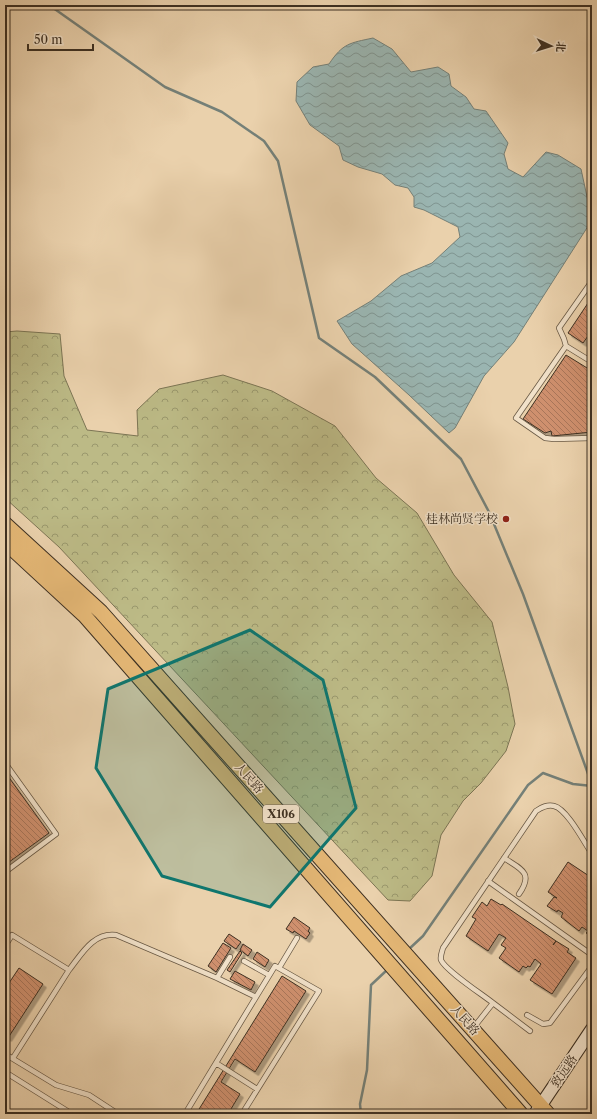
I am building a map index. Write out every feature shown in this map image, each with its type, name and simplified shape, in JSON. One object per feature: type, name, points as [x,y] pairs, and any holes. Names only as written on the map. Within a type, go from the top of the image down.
[{"type":"main road","name":"人民路","points":[[5,524],[101,612],[472,1029],[541,1111]]},
{"type":"main road","name":"人民路","points":[[5,542],[84,615],[521,1114]]},
{"type":"main road","name":"致远路","points":[[541,1111],[592,1028]]},
{"type":"lane","points":[[592,281],[559,328],[566,346],[592,362]]},
{"type":"lane","points":[[566,346],[516,418],[545,438],[592,438]]},
{"type":"lane","points":[[5,763],[56,834],[5,872]]},
{"type":"lane","points":[[530,1031],[452,972],[443,963],[441,956],[443,948],[536,812],[542,807],[555,806],[565,813],[592,854]]},
{"type":"lane","points":[[504,858],[524,872],[526,883],[519,894]]},
{"type":"lane","points":[[488,881],[592,955]]},
{"type":"lane","points":[[12,1058],[69,970],[95,940],[104,935],[111,934],[119,936],[217,978],[256,997]]},
{"type":"lane","points":[[5,946],[12,935],[69,970]]},
{"type":"lane","points":[[279,968],[298,938]]},
{"type":"lane","points":[[217,978],[230,957]]},
{"type":"lane","points":[[244,961],[269,975]]},
{"type":"lane","points":[[185,1114],[275,966],[319,991],[242,1114]]},
{"type":"lane","points":[[528,1015],[543,1024],[550,1024],[592,966]]},
{"type":"lane","points":[[472,1029],[493,1003]]},
{"type":"lane","points":[[5,1054],[56,1086],[89,1095],[118,1114]]},
{"type":"lane","points":[[216,1063],[258,1089]]},
{"type":"lane","points":[[5,1072],[72,1114]]},
{"type":"highlighted area","points":[[250,630],[323,680],[356,808],[270,907],[162,876],[96,768],[108,689]]},
{"type":"green space","points":[[17,331],[60,334],[64,376],[87,430],[138,436],[137,410],[159,389],[223,375],[272,391],[335,426],[376,478],[417,513],[454,575],[492,622],[508,687],[515,724],[506,751],[481,783],[463,801],[441,835],[432,876],[410,901],[388,900],[59,547],[5,498],[5,332]]},
{"type":"water","points":[[373,38],[392,49],[411,72],[438,67],[449,74],[451,86],[466,97],[474,109],[486,111],[508,143],[504,154],[508,169],[523,177],[546,152],[558,155],[581,169],[592,220],[514,342],[484,376],[455,428],[449,433],[352,344],[337,321],[371,301],[401,276],[432,263],[460,237],[458,227],[424,210],[414,207],[414,197],[408,188],[395,185],[382,174],[358,167],[343,160],[339,146],[310,125],[296,101],[297,82],[313,67],[329,64],[343,48],[348,45]]},
{"type":"building","points":[[592,297],[592,335],[591,338],[588,336],[583,343],[568,333]]},
{"type":"building","points":[[566,355],[592,371],[592,432],[552,436],[551,431],[545,433],[523,419]]},
{"type":"building","points":[[592,359],[592,371],[587,368]]},
{"type":"building","points":[[5,772],[49,833],[5,865]]},
{"type":"building","points":[[568,862],[592,878],[592,937],[586,933],[588,931],[582,927],[579,931],[561,917],[563,913],[558,910],[557,912],[547,906],[554,897],[557,898],[548,892]]},
{"type":"building","points":[[491,899],[501,905],[502,904],[569,949],[567,952],[576,958],[552,994],[530,980],[541,964],[535,959],[530,967],[528,966],[526,968],[523,966],[519,972],[499,958],[506,948],[501,945],[506,938],[499,934],[488,951],[466,936],[476,919],[472,917],[482,902],[487,906]]},
{"type":"building","points":[[294,917],[310,928],[308,931],[310,933],[306,939],[294,931],[293,933],[286,929]]},
{"type":"building","points":[[229,934],[241,942],[236,949],[224,941]]},
{"type":"building","points":[[223,943],[231,948],[216,972],[208,966]]},
{"type":"building","points":[[243,944],[252,950],[248,956],[240,950]]},
{"type":"building","points":[[240,951],[242,953],[230,972],[227,970]]},
{"type":"building","points":[[257,952],[269,960],[265,967],[253,959]]},
{"type":"building","points":[[19,968],[43,984],[8,1038],[5,1036],[5,989]]},
{"type":"building","points":[[235,971],[255,982],[251,990],[230,979]]},
{"type":"building","points":[[282,976],[306,991],[255,1072],[235,1059],[221,1082],[240,1094],[228,1114],[196,1114]]},
{"type":"building","points":[[58,1109],[67,1114],[55,1114]]},
{"type":"waterway","points":[[49,5],[165,87],[222,112],[264,141],[278,161],[319,338],[375,377],[461,459],[489,512],[523,594],[591,782]]},
{"type":"waterway","points":[[409,949],[423,936],[528,785],[543,773],[573,784],[592,786]]},
{"type":"waterway","points":[[361,1114],[360,1104],[367,1070],[371,985],[387,970]]},
{"type":"place","name":"桂林尚贤学校","points":[[506,519]]}]
